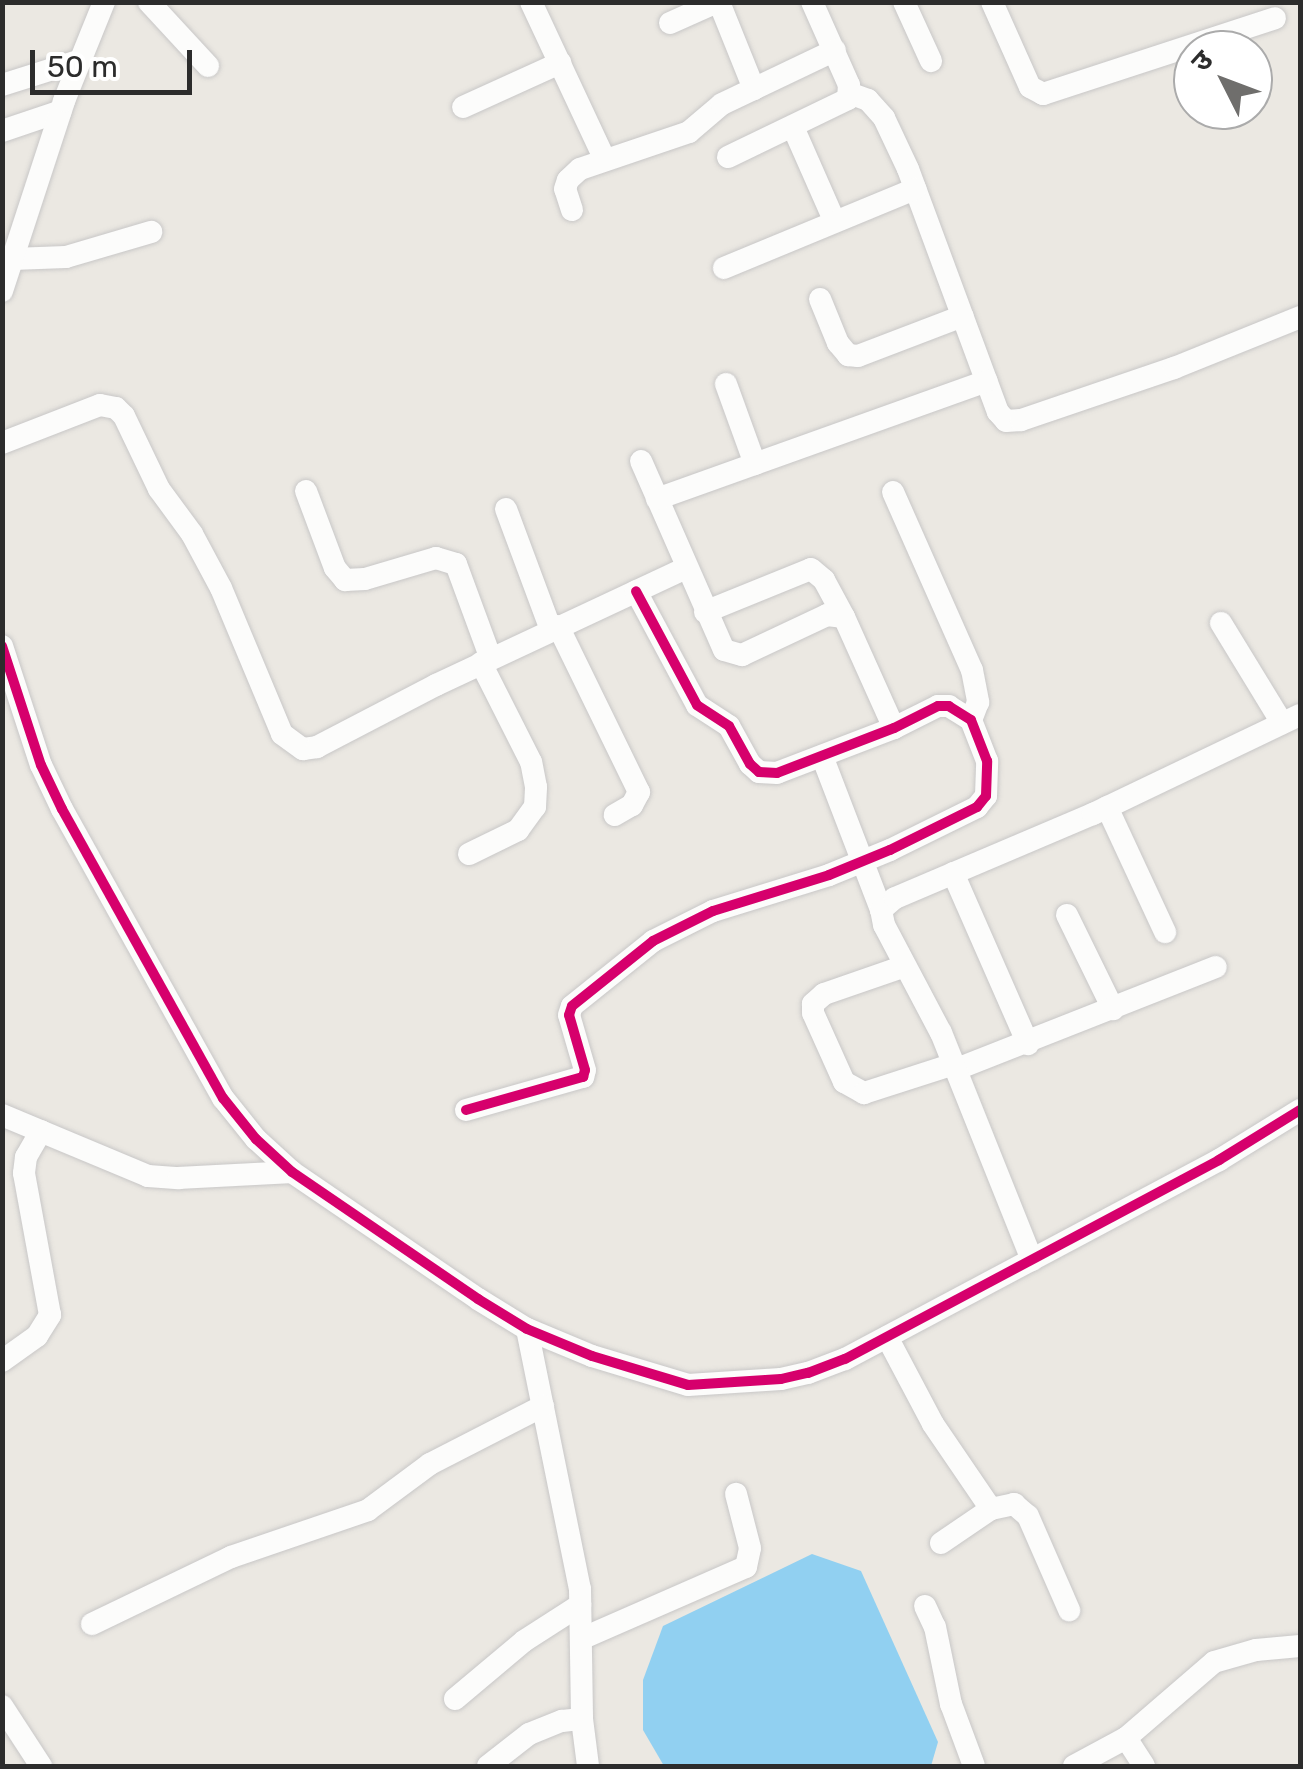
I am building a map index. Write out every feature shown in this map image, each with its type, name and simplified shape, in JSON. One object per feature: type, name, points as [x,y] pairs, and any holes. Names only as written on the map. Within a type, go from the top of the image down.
[{"type":"street","points":[[2,291],[61,111],[104,2]]},
{"type":"street","points":[[148,2],[208,66]]},
{"type":"street","points":[[531,2],[605,160]]},
{"type":"street","points":[[670,22],[718,2],[754,88]]},
{"type":"street","points":[[812,2],[850,94]]},
{"type":"street","points":[[904,2],[931,61]]},
{"type":"street","points":[[992,2],[1030,87],[1043,94],[1275,18]]},
{"type":"street","points":[[572,210],[568,180],[580,169],[689,132],[722,104],[834,50]]},
{"type":"street","points":[[2,86],[81,60]]},
{"type":"street","points":[[463,106],[560,63]]},
{"type":"street","points":[[728,157],[842,104],[850,94]]},
{"type":"street","points":[[850,94],[868,100],[884,118],[915,189],[998,412],[1011,422],[1174,368],[1300,317]]},
{"type":"street","points":[[2,131],[61,111]]},
{"type":"street","points":[[793,127],[834,220]]},
{"type":"street","points":[[724,268],[915,189]]},
{"type":"street","points":[[12,258],[66,257],[151,232]]},
{"type":"street","points":[[820,298],[838,343],[848,355],[858,356],[963,316]]},
{"type":"street","points":[[657,499],[987,382]]},
{"type":"street","points":[[726,384],[755,464]]},
{"type":"street","points":[[2,443],[100,405],[116,408],[124,416],[159,489],[208,561],[282,734],[293,746],[317,747],[554,628],[686,568]]},
{"type":"street","points":[[641,460],[718,643],[732,654],[742,655],[827,615],[844,617]]},
{"type":"street","points":[[306,491],[335,568],[345,580],[364,579],[436,558],[456,564],[486,661],[531,762],[536,788],[535,807],[518,830],[469,854]]},
{"type":"street","points":[[894,492],[972,670],[978,702],[970,720]]},
{"type":"street","points":[[506,510],[554,628],[639,792],[632,806],[615,815]]},
{"type":"street","points":[[706,612],[811,570],[824,580],[844,617],[894,728]]},
{"type":"street","points":[[466,1110],[578,1081],[586,1070],[569,1015],[572,1006],[653,940],[714,911],[861,862],[956,819],[986,796],[987,762],[970,720],[950,706],[938,706],[894,728],[777,773],[759,772],[750,764],[729,726],[697,704],[636,591]]},
{"type":"street","points":[[881,910],[895,898],[1107,807],[1291,719],[1221,623]]},
{"type":"street","points":[[2,646],[48,780],[166,1000],[223,1098],[256,1139],[292,1172],[527,1329],[592,1356],[688,1385],[781,1380],[845,1359],[1219,1160],[1300,1110]]},
{"type":"street","points":[[822,756],[861,862],[956,1067],[1032,1260]]},
{"type":"street","points":[[1107,807],[1166,932]]},
{"type":"street","points":[[954,872],[1028,1044]]},
{"type":"street","points":[[1067,915],[1113,1009]]},
{"type":"street","points":[[906,966],[824,994],[814,1004],[813,1012],[844,1082],[864,1093],[1028,1044],[1216,968]]},
{"type":"street","points":[[2,1114],[148,1176],[292,1172]]},
{"type":"street","points":[[2,1360],[37,1336],[50,1315],[24,1173],[26,1157],[41,1131]]},
{"type":"street","points":[[527,1329],[580,1605],[582,1719],[588,1766]]},
{"type":"street","points":[[887,1337],[933,1424],[991,1509]]},
{"type":"street","points":[[92,1624],[232,1557],[368,1510],[430,1464],[542,1406]]},
{"type":"street","points":[[580,1639],[746,1567],[750,1548],[736,1494]]},
{"type":"street","points":[[941,1543],[991,1509],[1014,1504],[1028,1516],[1069,1610]]},
{"type":"street","points":[[455,1699],[524,1640],[580,1605]]},
{"type":"street","points":[[925,1606],[935,1627],[951,1704],[974,1766]]},
{"type":"street","points":[[1074,1766],[1126,1738],[1214,1662],[1256,1650],[1300,1646]]},
{"type":"street","points":[[2,1706],[41,1766]]},
{"type":"street","points":[[488,1766],[529,1734],[562,1721],[582,1719]]},
{"type":"street","points":[[1126,1738],[1144,1766]]},
{"type":"water","points":[[812,1554],[861,1571],[938,1742],[931,1766],[664,1766],[643,1730],[643,1680],[663,1626]]},
{"type":"cycle path","points":[[466,1110],[583,1077],[585,1070],[569,1015],[572,1006],[653,941],[713,911],[829,875],[890,850],[977,807],[986,796],[987,761],[971,720],[949,706],[938,706],[894,728],[777,773],[759,772],[750,764],[729,726],[697,705],[636,591]]},
{"type":"cycle path","points":[[2,646],[41,765],[62,809],[223,1098],[256,1139],[292,1172],[478,1299],[527,1329],[592,1356],[688,1385],[781,1379],[808,1373],[845,1359],[1219,1160],[1300,1110]]}]
